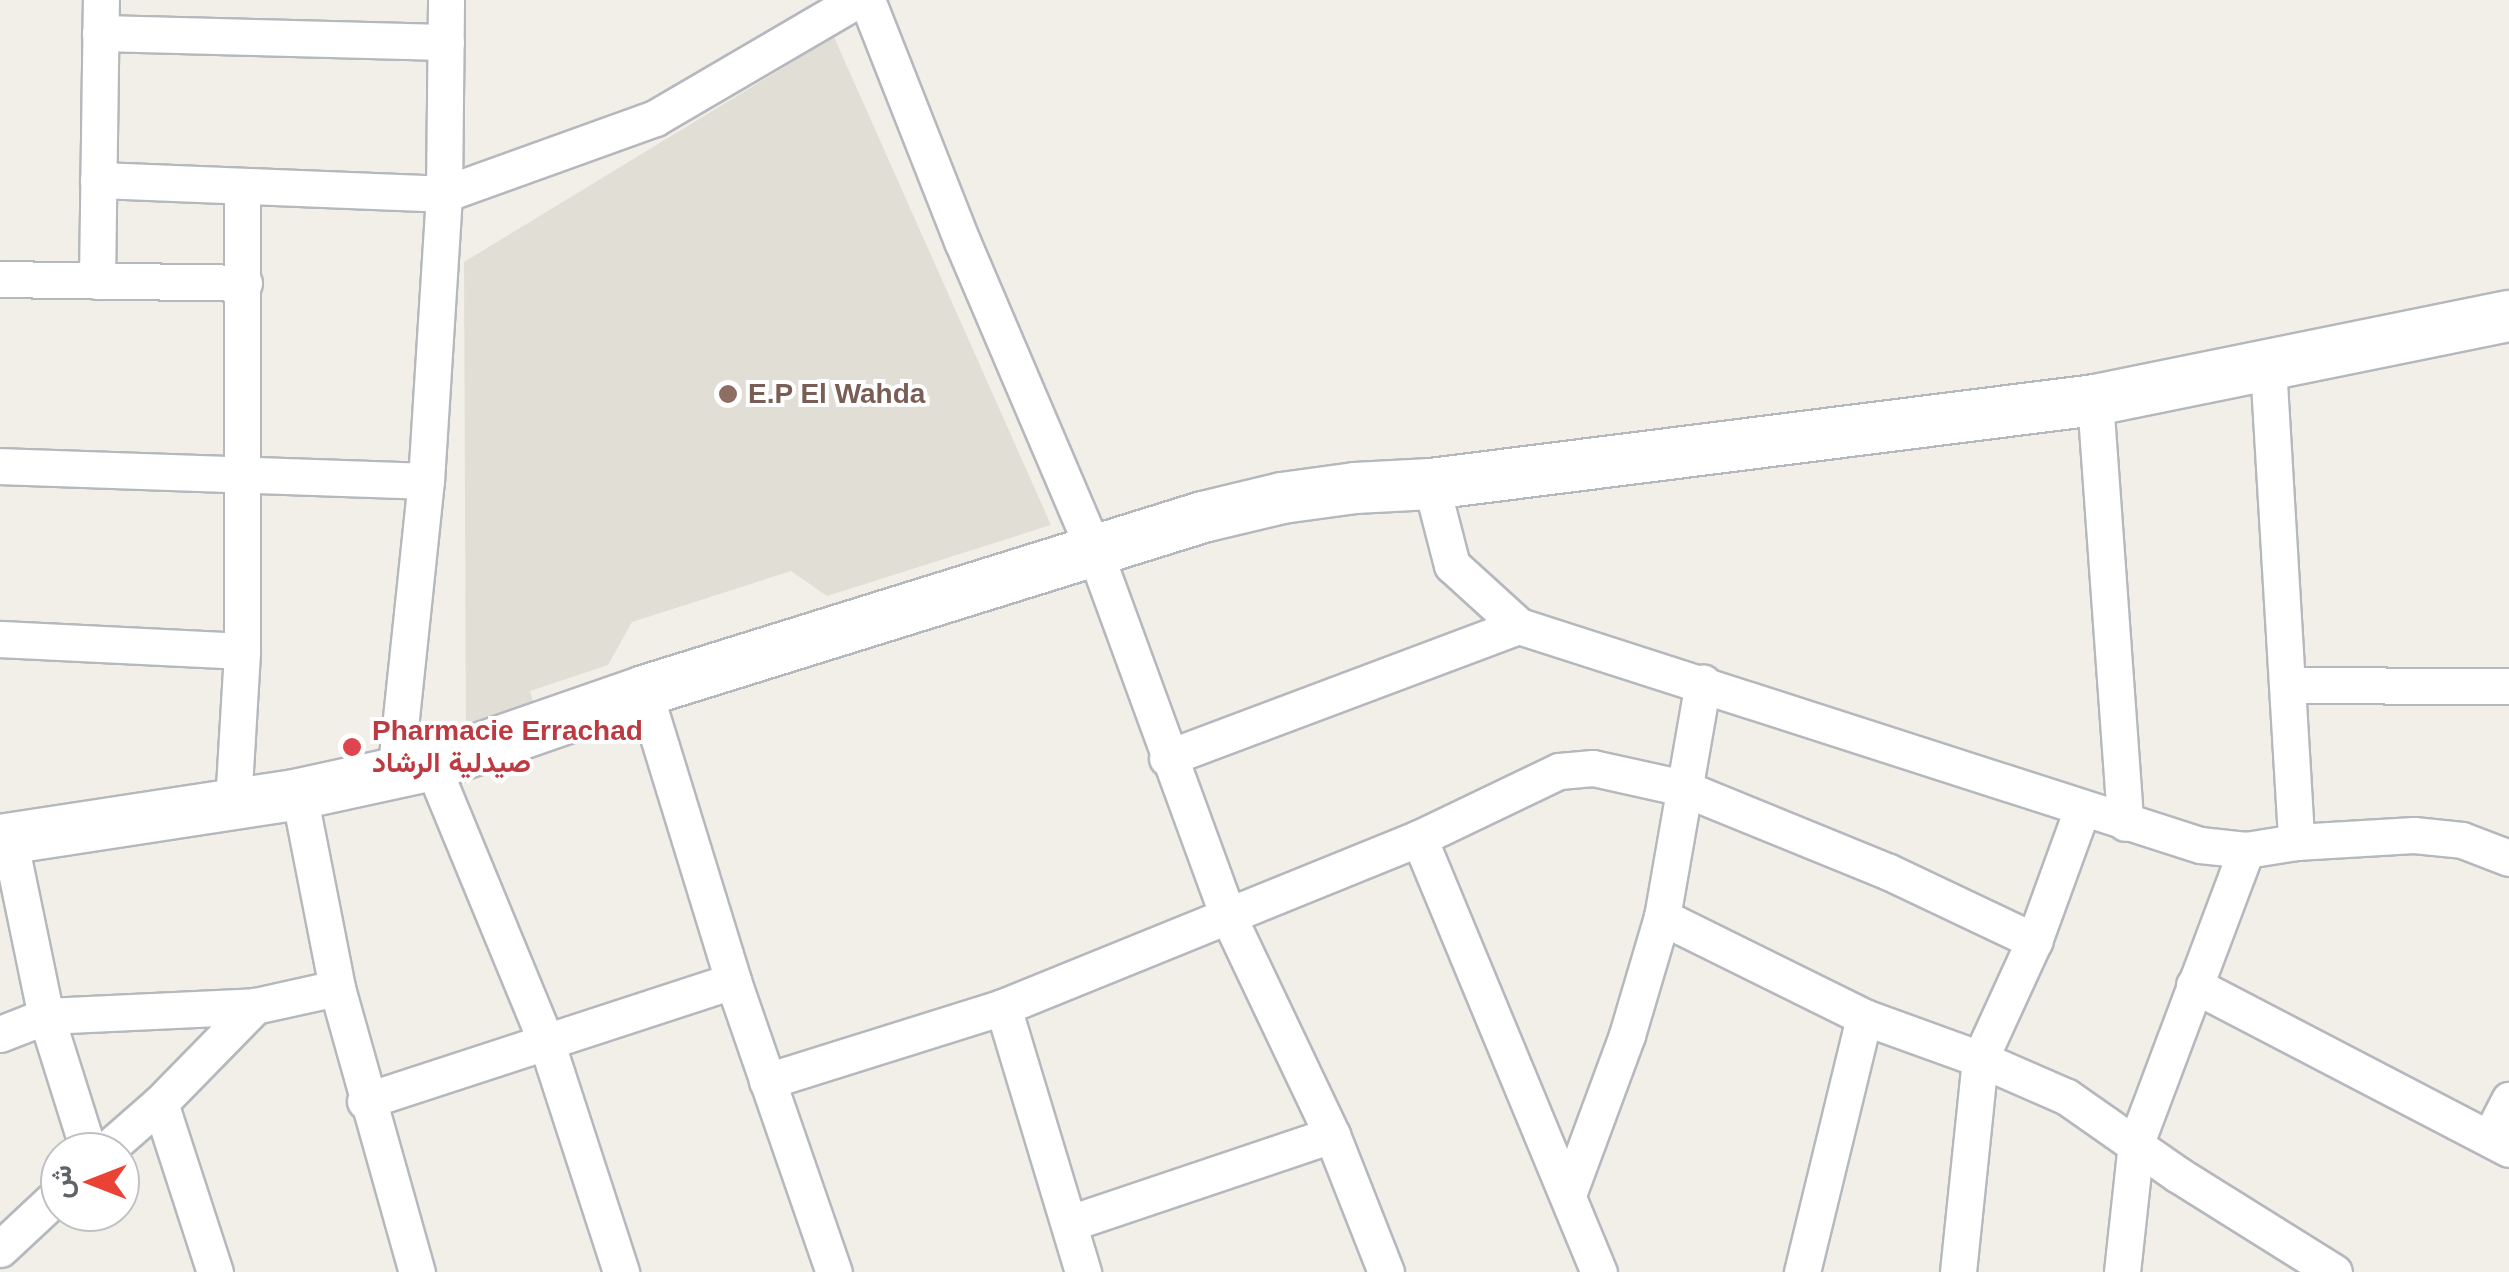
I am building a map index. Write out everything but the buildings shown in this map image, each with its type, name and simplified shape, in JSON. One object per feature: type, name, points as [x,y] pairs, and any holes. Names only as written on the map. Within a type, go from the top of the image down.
[{"type":"main road","points":[[4,839],[299,794],[413,770],[644,691],[1094,550],[1282,498],[1355,488],[1431,484],[2095,400],[2509,316]]},
{"type":"street","points":[[446,0],[444,194],[413,770],[546,1044],[621,1272]]},
{"type":"street","points":[[98,180],[444,194],[655,118],[857,0]]},
{"type":"street","points":[[867,0],[962,241],[1094,550],[1229,918],[1332,1135],[1386,1272]]},
{"type":"street","points":[[97,281],[101,16],[446,42]]},
{"type":"street","points":[[232,804],[242,651],[242,186]]},
{"type":"street","points":[[0,279],[244,284]]},
{"type":"street","points":[[2268,366],[2296,842]]},
{"type":"street","points":[[2095,400],[2125,824]]},
{"type":"street","points":[[0,466],[426,480]]},
{"type":"street","points":[[1431,484],[1452,565],[1519,626],[1703,682],[2125,824],[2200,844],[2246,850],[2296,842],[2414,835],[2462,840],[2509,858]]},
{"type":"street","points":[[1168,758],[1519,626]]},
{"type":"street","points":[[0,640],[242,651]]},
{"type":"street","points":[[1569,1192],[1627,1035],[1662,918],[1703,682]]},
{"type":"street","points":[[2288,685],[2509,686]]},
{"type":"street","points":[[644,691],[733,981],[834,1272]]},
{"type":"street","points":[[767,1081],[1002,1007],[1419,838],[1559,771],[1594,768],[1683,788],[1888,872],[2034,941]]},
{"type":"street","points":[[299,794],[338,988],[366,1101],[417,1272]]},
{"type":"street","points":[[1958,1272],[1980,1059],[2034,941],[2082,810]]},
{"type":"street","points":[[1419,838],[1600,1272]]},
{"type":"street","points":[[4,839],[46,1016],[83,1132]]},
{"type":"street","points":[[2122,1272],[2136,1143],[2246,850]]},
{"type":"street","points":[[1662,918],[1864,1017],[1980,1059],[2067,1097],[2177,1174],[2334,1272]]},
{"type":"street","points":[[366,1101],[733,981]]},
{"type":"street","points":[[2194,986],[2499,1143],[2509,1100]]},
{"type":"street","points":[[0,1034],[46,1016],[255,1006],[338,988]]},
{"type":"street","points":[[127,1132],[255,1006]]},
{"type":"street","points":[[1002,1007],[1083,1272]]},
{"type":"street","points":[[1802,1272],[1864,1017]]},
{"type":"street","points":[[160,1103],[215,1272]]},
{"type":"street","points":[[1070,1223],[1332,1135]]},
{"type":"street","points":[[0,1249],[40,1211]]},
{"type":"shaded area","name":"E.P El Wahda","points":[[834,37],[1051,525],[827,596],[791,571],[632,622],[608,665],[530,691],[536,712],[466,739],[464,262]]},
{"type":"place","name":"E.P El Wahda","points":[[728,394]]},
{"type":"place","name":"Pharmacie Errachad صيدلية الرشاد","points":[[352,747]]}]
